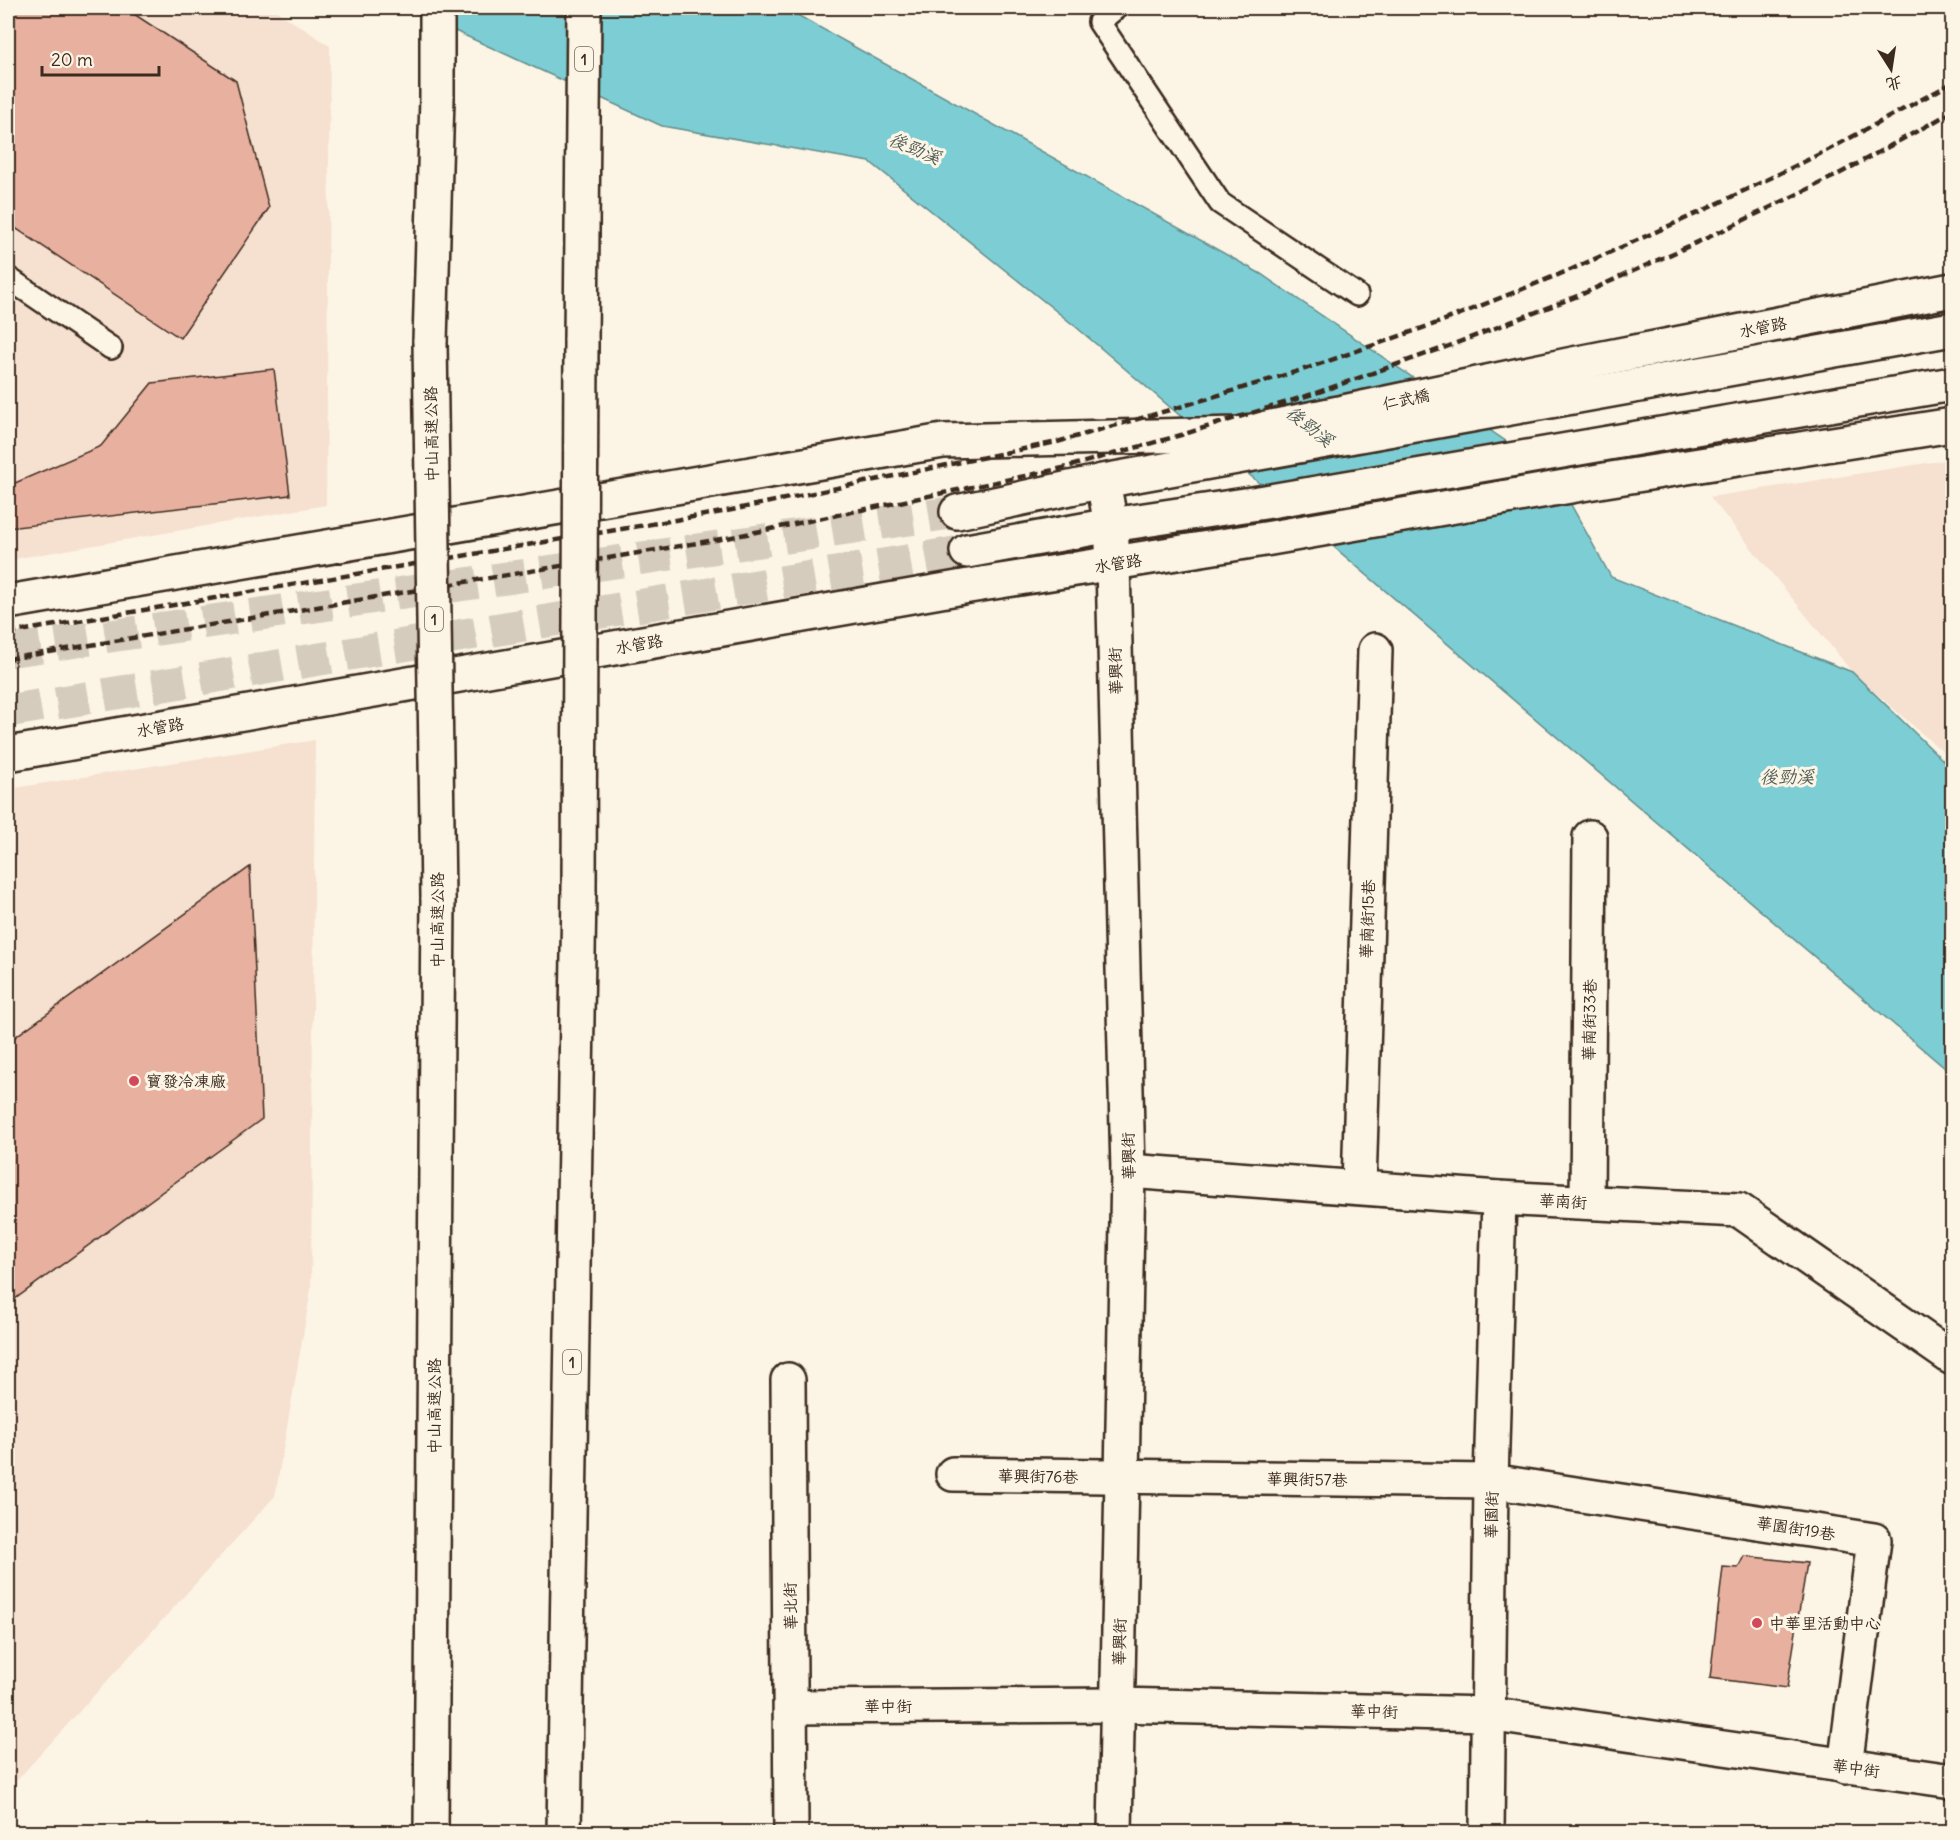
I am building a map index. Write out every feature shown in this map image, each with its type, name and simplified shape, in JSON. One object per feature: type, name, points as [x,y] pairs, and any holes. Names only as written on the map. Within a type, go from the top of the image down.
[{"type":"main road","name":"中山高速公路","points":[[431,1833],[438,897],[430,342],[437,99],[437,8]]},
{"type":"main road","name":"1","points":[[564,1833],[579,891],[584,8]]},
{"type":"main road","name":"水管路","points":[[1573,364],[1953,290]]},
{"type":"main road","name":"仁武橋","points":[[1246,444],[1583,395],[1953,329]]},
{"type":"main road","name":"仁武橋","points":[[1246,444],[1573,364]]},
{"type":"main road","points":[[967,551],[1953,384]]},
{"type":"main road","name":"水管路","points":[[8,754],[957,588],[1271,538],[1605,480],[1953,425]]},
{"type":"main road","points":[[8,602],[943,441],[1246,444]]},
{"type":"main road","points":[[957,512],[1103,481],[1246,444]]},
{"type":"main road","name":"華興街","points":[[1103,481],[1111,525],[1113,564],[1128,1171],[1115,1833]]},
{"type":"main road","name":"華南街15巷","points":[[1359,1187],[1375,650]]},
{"type":"main road","name":"華南街33巷","points":[[1587,1202],[1590,837]]},
{"type":"main road","name":"華南街","points":[[1128,1171],[1499,1198],[1739,1209],[1953,1358]]},
{"type":"main road","name":"華園街","points":[[1488,1833],[1491,1481],[1499,1198]]},
{"type":"main road","name":"華北街","points":[[788,1380],[791,1833]]},
{"type":"main road","name":"華興街76巷","points":[[953,1474],[1122,1477]]},
{"type":"main road","name":"華興街57巷","points":[[1122,1477],[1491,1481]]},
{"type":"main road","name":"華園街19巷","points":[[1491,1481],[1875,1540],[1845,1767]]},
{"type":"main road","name":"華中街","points":[[791,1707],[1118,1705],[1488,1714],[1953,1781]]},
{"type":"lane","points":[[1116,8],[1099,22],[1220,203],[1358,295]]},
{"type":"lane","points":[[8,278],[111,348]]},
{"type":"shaded area","points":[[8,8],[272,8],[330,46],[326,505],[8,560]]},
{"type":"shaded area","points":[[1952,459],[1952,760],[1852,672],[1710,497]]},
{"type":"shaded area","points":[[315,740],[311,1289],[275,1496],[8,1790],[8,789]]},
{"type":"water","name":"後勁溪","points":[[405,8],[785,8],[1261,274],[1554,474],[1611,577],[1852,672],[1952,769],[1952,1074],[1076,327],[870,162],[662,126]]},
{"type":"building","points":[[8,8],[125,8],[236,81],[269,208],[180,338],[8,223]]},
{"type":"building","points":[[274,369],[290,495],[8,528],[8,486],[101,446],[152,383]]},
{"type":"building","name":"寶發冷凍廠","points":[[250,867],[262,1119],[8,1304],[8,1042]]},
{"type":"building","name":"中華里活動中心","points":[[1744,1556],[1807,1563],[1787,1688],[1710,1678],[1723,1567],[1738,1568]]},
{"type":"tunnel","points":[[8,651],[957,512]]},
{"type":"tunnel","points":[[8,711],[967,551]]},
{"type":"railway","points":[[8,633],[722,512],[1057,442],[1308,368],[1440,322],[1570,270],[1698,213],[1824,152],[1952,83]]},
{"type":"railway","points":[[8,659],[727,538],[1063,468],[1181,435],[1316,393],[1449,346],[1580,295],[1709,237],[1835,176],[1952,112]]},
{"type":"place","name":"寶發冷凍廠","points":[[134,1081]]},
{"type":"place","name":"中華里活動中心","points":[[1757,1623]]}]
